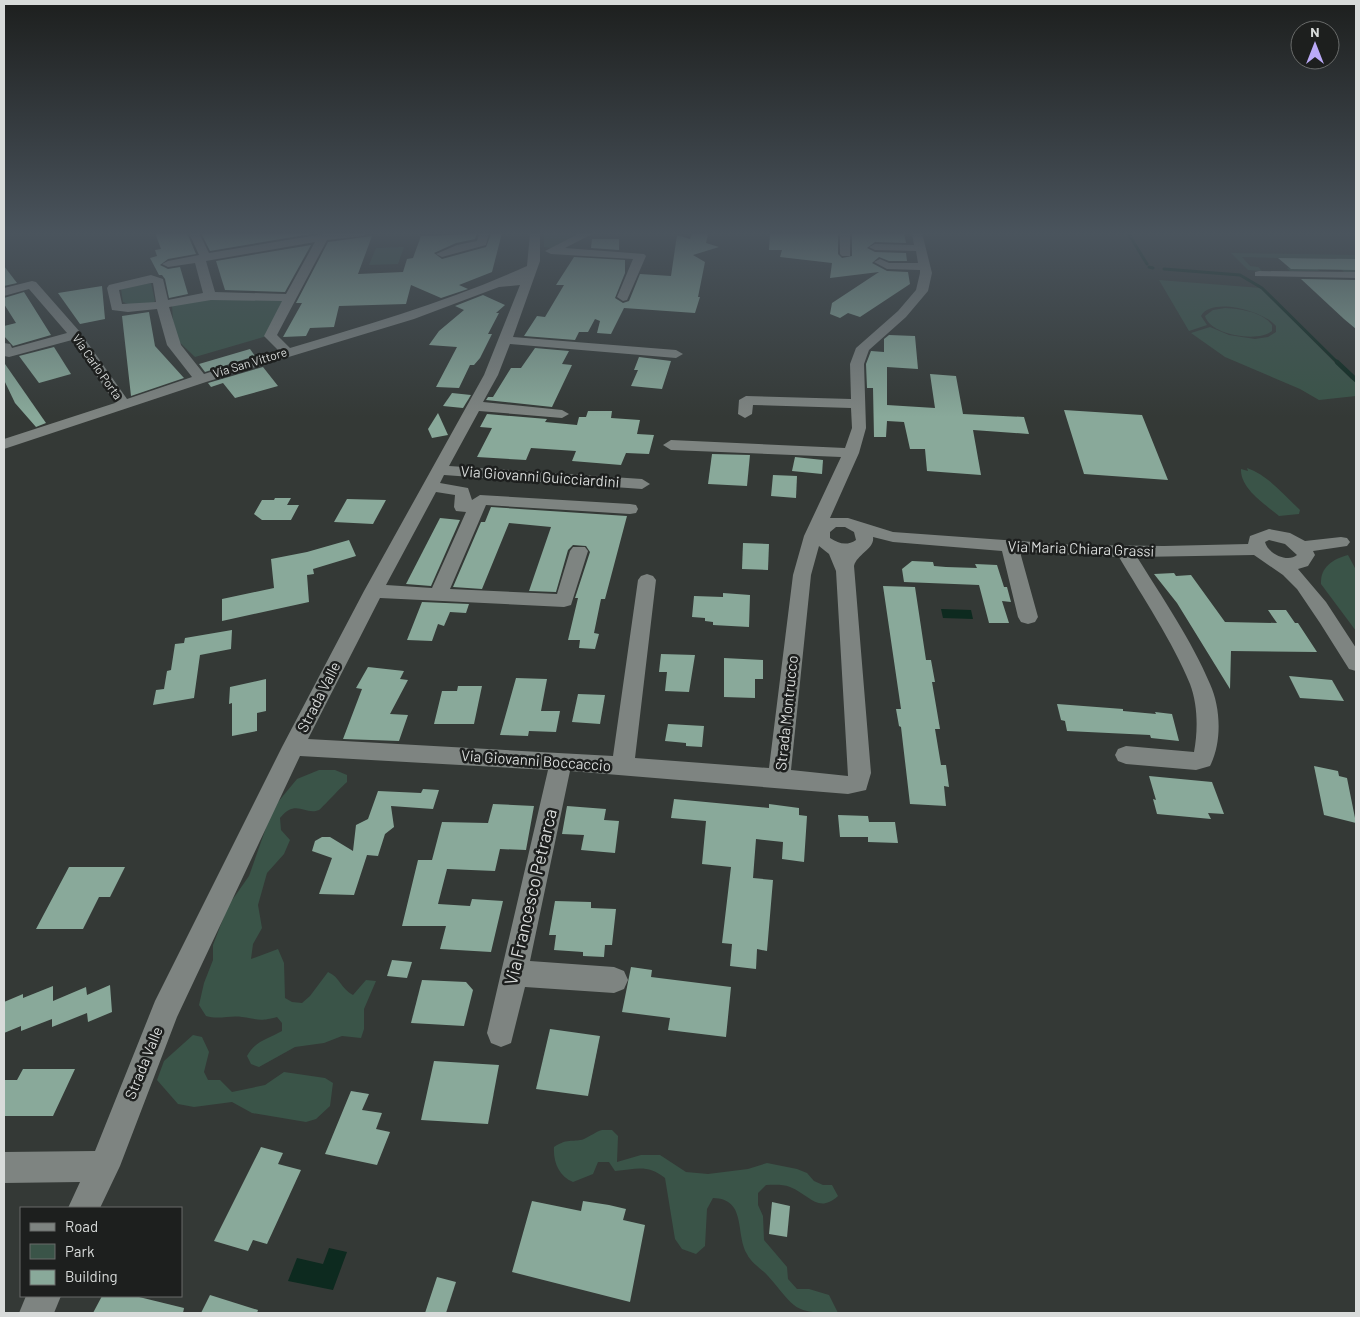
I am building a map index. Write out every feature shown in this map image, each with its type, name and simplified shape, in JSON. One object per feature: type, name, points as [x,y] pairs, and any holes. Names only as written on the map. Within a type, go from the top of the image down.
[{"type":"street","name":"Via Carlo Porta","points":[[40,294],[75,335],[122,404]]},
{"type":"street","points":[[287,352],[270,336],[291,294]]},
{"type":"street","name":"Via San Vittore","points":[[4,444],[201,379],[410,316],[469,294]]},
{"type":"street","name":"Strada Valle","points":[[84,1207],[104,1166],[165,1011],[293,747],[373,591],[491,375],[522,294]]},
{"type":"street","name":"Strada Montrucco","points":[[825,530],[842,560],[845,570],[860,773],[858,783],[848,785],[779,778],[802,575],[825,530],[859,428],[856,364],[863,348],[902,314],[919,294]]},
{"type":"street","points":[[201,379],[170,338],[162,304],[210,296],[289,298]]},
{"type":"street","points":[[5,347],[9,353],[75,335]]},
{"type":"street","points":[[506,340],[676,354]]},
{"type":"street","points":[[745,414],[746,400],[859,404]]},
{"type":"street","points":[[474,406],[562,414]]},
{"type":"street","points":[[671,445],[851,453]]},
{"type":"street","points":[[434,478],[462,491],[464,501],[462,507],[476,508]]},
{"type":"street","name":"Via Giovanni Guicciardini","points":[[434,478],[642,484]]},
{"type":"street","points":[[438,594],[480,500],[630,509]]},
{"type":"street","points":[[825,530],[859,541]]},
{"type":"street","points":[[825,530],[844,550],[859,541]]},
{"type":"street","points":[[1302,555],[1286,538],[1264,535],[1256,540],[1258,549],[1288,569],[1301,583],[1356,664]]},
{"type":"street","name":"Via Maria Chiara Grassi","points":[[859,541],[905,539],[1125,552],[1258,549]]},
{"type":"street","points":[[845,570],[847,558],[859,541]]},
{"type":"street","points":[[1276,561],[1290,564],[1302,555],[1341,542]]},
{"type":"street","points":[[1009,546],[1026,603],[1028,618]]},
{"type":"street","points":[[373,591],[564,601],[579,550]]},
{"type":"street","points":[[1125,552],[1159,608],[1200,684],[1204,696],[1207,720],[1202,760],[1126,755]]},
{"type":"street","points":[[1301,583],[1299,568],[1302,555]]},
{"type":"street","points":[[624,766],[646,580]]},
{"type":"street","name":"Via Giovanni Boccaccio","points":[[293,747],[624,766],[779,778]]},
{"type":"street","name":"Via Francesco Petrarca","points":[[501,1032],[561,762]]},
{"type":"street","points":[[514,973],[614,980]]},
{"type":"street","points":[[4,1167],[104,1166]]},
{"type":"street","points":[[36,1313],[44,1297]]},
{"type":"green space","points":[[122,294],[154,294],[155,301],[153,303],[133,306],[123,302]]},
{"type":"green space","points":[[1168,294],[1267,294],[1351,379],[1356,381],[1356,396],[1319,400],[1300,389],[1225,357],[1191,333],[1210,327],[1229,335],[1255,339],[1268,337],[1276,332],[1276,326],[1270,321],[1250,311],[1238,308],[1216,307],[1207,310],[1201,316],[1207,325],[1189,331]]},
{"type":"green space","points":[[210,298],[283,299],[267,336],[195,357],[174,337],[172,305]]},
{"type":"green space","points":[[1225,308],[1245,310],[1257,314],[1272,325],[1272,331],[1265,335],[1246,337],[1225,332],[1209,323],[1205,316],[1213,310]]},
{"type":"green space","points":[[1247,468],[1262,475],[1275,486],[1300,510],[1299,514],[1279,516],[1261,502],[1249,490],[1242,476],[1241,469],[1248,471]]},
{"type":"green space","points":[[1348,555],[1356,570],[1356,631],[1321,584],[1325,568],[1333,561]]},
{"type":"green space","points":[[319,770],[335,770],[347,775],[347,782],[319,810],[291,809],[280,818],[281,830],[290,840],[284,854],[267,873],[258,905],[262,928],[253,944],[251,959],[278,949],[284,963],[285,998],[292,1002],[302,1003],[310,996],[328,972],[353,995],[366,980],[376,981],[364,1009],[364,1029],[361,1038],[342,1036],[324,1043],[295,1047],[259,1067],[251,1064],[247,1056],[262,1041],[282,1031],[282,1023],[277,1017],[262,1020],[238,1017],[211,1017],[206,1016],[199,1005],[204,983],[213,960],[213,945],[228,906],[249,876],[273,808],[297,779]]},
{"type":"green space","points":[[193,1035],[202,1037],[209,1052],[204,1072],[208,1080],[220,1080],[232,1092],[265,1085],[284,1072],[325,1078],[333,1083],[330,1106],[316,1119],[306,1122],[252,1113],[232,1102],[194,1107],[178,1104],[157,1080],[164,1061]]},
{"type":"green space","points":[[602,1130],[612,1130],[618,1136],[617,1162],[641,1155],[660,1155],[686,1172],[708,1174],[748,1169],[767,1163],[797,1169],[807,1173],[814,1181],[823,1185],[832,1185],[838,1196],[831,1201],[819,1203],[787,1186],[766,1185],[758,1193],[758,1205],[763,1216],[764,1240],[787,1267],[788,1279],[797,1289],[809,1289],[829,1295],[838,1313],[803,1310],[791,1302],[749,1257],[743,1246],[736,1211],[731,1204],[724,1200],[713,1198],[707,1209],[705,1246],[696,1254],[682,1249],[675,1239],[665,1178],[659,1174],[642,1168],[615,1171],[609,1162],[598,1162],[593,1174],[573,1182],[564,1176],[556,1163],[554,1147],[567,1141],[584,1139]]},
{"type":"shaded area","points":[[941,609],[971,610],[973,619],[943,618]]},
{"type":"shaded area","points":[[329,1248],[347,1252],[333,1290],[288,1281],[297,1258],[323,1264]]},
{"type":"building","points":[[16,294],[26,294],[51,335],[13,346],[4,336],[4,326],[16,323],[4,304],[4,298]]},
{"type":"building","points":[[59,294],[103,294],[105,319],[80,324]]},
{"type":"building","points":[[168,294],[186,294],[169,298]]},
{"type":"building","points":[[300,294],[409,294],[406,304],[339,306],[334,327],[310,328],[306,336],[283,337],[302,303],[296,303]]},
{"type":"building","points":[[433,294],[452,294],[441,298]]},
{"type":"building","points":[[558,294],[616,294],[615,298],[623,303],[629,301],[632,294],[699,294],[698,297],[700,297],[695,313],[624,308],[611,334],[597,333],[600,321],[595,319],[588,332],[579,332],[575,340],[524,336],[537,316],[545,317]]},
{"type":"building","points":[[845,294],[894,294],[860,317],[848,313],[840,318],[830,314],[832,303]]},
{"type":"building","points":[[1318,294],[1356,294],[1356,329]]},
{"type":"building","points":[[483,295],[505,305],[496,313],[499,313],[488,334],[492,334],[480,358],[474,365],[470,365],[459,388],[436,387],[457,347],[429,345],[439,331],[464,310],[455,306]]},
{"type":"building","points":[[149,312],[155,346],[184,378],[131,396],[122,316]]},
{"type":"building","points":[[889,335],[915,336],[918,369],[887,367],[887,405],[935,408],[930,374],[956,376],[963,414],[1024,417],[1029,434],[973,430],[981,475],[927,471],[925,449],[910,449],[904,422],[887,421],[886,437],[874,437],[873,388],[867,388],[866,364],[871,351],[884,352],[884,339]]},
{"type":"building","points":[[54,347],[71,374],[39,383],[19,356]]},
{"type":"building","points":[[535,348],[569,351],[562,364],[572,365],[552,407],[486,400],[488,397],[493,397],[511,368],[521,368]]},
{"type":"building","points":[[250,349],[255,356],[205,372],[199,364]]},
{"type":"building","points":[[639,357],[671,361],[662,389],[631,386],[638,370],[634,370]]},
{"type":"building","points":[[5,364],[46,423],[36,427],[15,403],[4,380]]},
{"type":"building","points":[[263,367],[278,386],[235,398],[223,383],[211,387],[208,383]]},
{"type":"building","points":[[452,393],[471,395],[463,408],[443,406]]},
{"type":"building","points":[[1064,410],[1142,415],[1168,480],[1084,474]]},
{"type":"building","points":[[588,411],[612,411],[611,418],[640,420],[637,434],[654,435],[649,454],[626,453],[621,465],[572,461],[576,451],[531,448],[526,460],[477,457],[492,428],[480,427],[487,414],[547,419],[545,422],[577,425],[579,417],[586,417]]},
{"type":"building","points":[[438,413],[448,435],[432,438],[428,429]]},
{"type":"building","points":[[712,454],[750,455],[747,486],[708,484]]},
{"type":"building","points":[[795,457],[823,460],[822,474],[792,471]]},
{"type":"building","points":[[773,475],[797,476],[796,498],[771,496]]},
{"type":"building","points":[[275,498],[291,498],[287,505],[299,505],[291,520],[262,520],[254,514],[262,500],[274,500]]},
{"type":"building","points":[[347,499],[386,500],[373,524],[334,522]]},
{"type":"building","points":[[491,507],[627,516],[605,599],[601,599],[594,633],[599,634],[595,649],[579,648],[580,640],[568,640],[578,598],[575,598],[590,552],[586,546],[573,545],[568,550],[556,592],[529,591],[551,527],[509,523],[482,589],[453,587],[481,522],[485,522]]},
{"type":"building","points":[[440,518],[460,520],[431,586],[406,584]]},
{"type":"building","points":[[349,540],[356,556],[313,569],[314,574],[307,575],[309,602],[222,621],[222,599],[274,588],[271,559],[307,552]]},
{"type":"building","points":[[743,543],[769,544],[768,570],[742,569]]},
{"type":"building","points":[[912,561],[933,562],[934,566],[946,567],[977,568],[975,564],[997,565],[1004,587],[1007,587],[1011,602],[1002,601],[1009,623],[989,623],[979,585],[904,582],[902,569]]},
{"type":"building","points":[[1174,573],[1176,576],[1191,575],[1225,622],[1277,623],[1268,610],[1286,610],[1295,623],[1298,623],[1317,652],[1231,651],[1230,689],[1177,603],[1154,574]]},
{"type":"building","points":[[883,586],[915,587],[926,660],[931,660],[935,682],[932,682],[940,729],[935,729],[941,765],[946,765],[949,787],[944,786],[946,806],[910,804],[901,727],[899,726],[896,709],[901,709]]},
{"type":"building","points":[[723,593],[750,595],[749,627],[713,625],[713,622],[705,621],[705,618],[692,617],[694,596],[723,597]]},
{"type":"building","points":[[422,602],[469,604],[466,613],[450,612],[444,626],[438,624],[432,641],[407,640]]},
{"type":"building","points":[[232,630],[231,649],[200,655],[194,698],[153,705],[156,690],[164,689],[167,671],[171,670],[175,644],[184,643],[185,638]]},
{"type":"building","points":[[661,654],[695,655],[689,692],[665,691],[667,672],[659,672]]},
{"type":"building","points":[[724,658],[763,660],[763,679],[755,679],[755,698],[724,697]]},
{"type":"building","points":[[368,667],[404,671],[400,679],[408,680],[390,714],[408,715],[399,741],[343,739],[362,689],[356,688]]},
{"type":"building","points":[[1289,676],[1332,680],[1344,701],[1300,698]]},
{"type":"building","points":[[516,678],[547,679],[541,711],[560,711],[556,732],[529,731],[528,736],[500,735]]},
{"type":"building","points":[[266,679],[266,711],[257,713],[257,731],[232,736],[232,703],[229,704],[230,687]]},
{"type":"building","points":[[458,686],[482,686],[474,724],[434,724],[442,691],[457,691]]},
{"type":"building","points":[[578,694],[605,695],[600,724],[572,722]]},
{"type":"building","points":[[1057,704],[1172,714],[1179,741],[1151,738],[1150,735],[1067,731],[1065,721],[1061,720]]},
{"type":"building","points":[[668,724],[704,726],[702,747],[686,746],[686,743],[665,741]]},
{"type":"building","points":[[1314,766],[1338,771],[1339,776],[1347,778],[1356,823],[1324,815]]},
{"type":"building","points":[[1149,776],[1212,782],[1224,814],[1208,813],[1211,819],[1157,814],[1153,799],[1156,800]]},
{"type":"building","points":[[423,789],[439,790],[433,809],[391,806],[394,827],[385,834],[378,856],[367,855],[354,895],[319,894],[332,858],[312,851],[315,841],[322,837],[330,837],[353,851],[356,825],[368,819],[378,791],[421,793]]},
{"type":"building","points":[[674,799],[769,808],[769,804],[799,808],[799,815],[807,816],[804,862],[782,859],[783,842],[756,839],[753,878],[773,880],[767,951],[757,949],[756,969],[730,966],[732,944],[722,943],[731,867],[702,864],[706,821],[671,818]]},
{"type":"building","points":[[493,804],[534,806],[526,850],[500,849],[495,871],[447,869],[438,904],[470,906],[472,899],[503,901],[491,952],[440,949],[446,926],[402,926],[418,860],[432,860],[442,822],[488,823]]},
{"type":"building","points":[[567,806],[606,809],[604,820],[619,821],[615,853],[581,850],[584,835],[562,834]]},
{"type":"building","points":[[838,815],[868,816],[869,822],[895,822],[898,843],[868,842],[868,837],[840,837]]},
{"type":"building","points":[[69,867],[125,867],[110,897],[99,897],[83,929],[36,929]]},
{"type":"building","points":[[555,901],[591,902],[591,908],[616,909],[612,945],[605,945],[604,957],[583,956],[583,952],[554,950],[556,935],[549,935]]},
{"type":"building","points":[[392,960],[412,962],[407,978],[387,976]]},
{"type":"building","points":[[631,967],[652,970],[651,977],[731,987],[726,1037],[668,1030],[670,1018],[622,1012]]},
{"type":"building","points":[[422,980],[466,982],[473,990],[464,1026],[411,1023]]},
{"type":"building","points":[[110,985],[112,1012],[88,1022],[87,1013],[52,1027],[52,1019],[21,1031],[21,1026],[4,1033],[4,1002],[23,994],[23,998],[53,986],[53,1001],[86,987],[87,995]]},
{"type":"building","points":[[550,1029],[600,1036],[588,1096],[536,1089]]},
{"type":"building","points":[[434,1061],[499,1065],[488,1124],[421,1120]]},
{"type":"building","points":[[23,1069],[75,1069],[53,1116],[4,1116],[4,1080],[17,1080]]},
{"type":"building","points":[[351,1091],[369,1094],[362,1110],[382,1113],[376,1129],[390,1132],[377,1165],[325,1154]]},
{"type":"building","points":[[261,1147],[283,1153],[278,1164],[301,1170],[267,1244],[253,1240],[248,1251],[214,1241]]},
{"type":"building","points":[[532,1201],[581,1211],[583,1201],[609,1205],[626,1209],[623,1220],[645,1225],[630,1302],[512,1272]]},
{"type":"building","points":[[772,1202],[790,1206],[787,1237],[769,1234]]},
{"type":"building","points":[[437,1277],[456,1282],[446,1313],[425,1313]]},
{"type":"building","points":[[210,1295],[258,1310],[257,1313],[201,1313]]},
{"type":"building","points":[[101,1297],[139,1297],[184,1308],[183,1313],[93,1313]]},
{"type":"waterway","points":[[1269,294],[1338,363]]},
{"type":"waterway","points":[[1337,362],[1356,380]]}]
